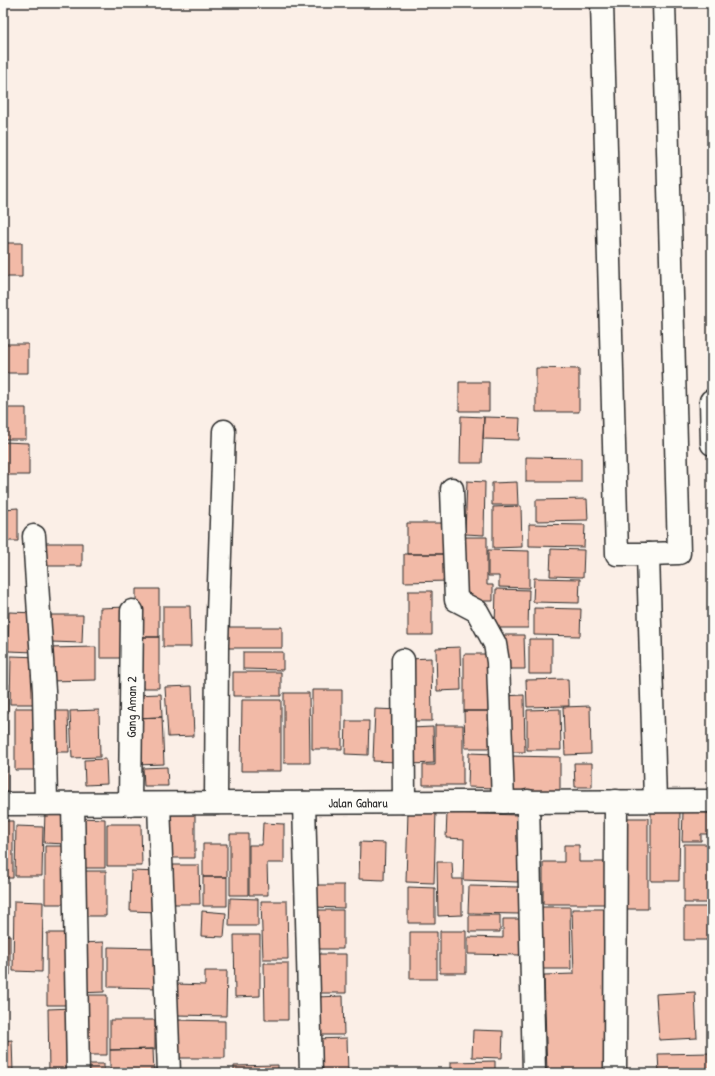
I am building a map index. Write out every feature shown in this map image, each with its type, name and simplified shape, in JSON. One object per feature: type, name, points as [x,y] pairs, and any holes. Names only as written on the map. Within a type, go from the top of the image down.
[{"type":"street","points":[[602,3],[617,554],[679,553],[664,3]]},
{"type":"street","points":[[711,401],[712,444]]},
{"type":"street","points":[[216,803],[217,645],[224,431]]},
{"type":"street","points":[[452,489],[456,600],[477,611],[495,644],[498,662],[503,802]]},
{"type":"street","points":[[34,536],[44,691],[46,804]]},
{"type":"street","points":[[648,554],[655,801]]},
{"type":"street","name":"Gang Aman 2","points":[[130,804],[132,611]]},
{"type":"street","points":[[402,660],[404,802]]},
{"type":"street","points":[[528,801],[534,1073]]},
{"type":"street","points":[[615,1073],[616,801]]},
{"type":"street","name":"Jalan Gaharu","points":[[3,804],[712,801]]},
{"type":"street","points":[[304,803],[311,1073]]},
{"type":"street","points":[[73,804],[78,1073]]},
{"type":"street","points":[[159,804],[169,1073]]},
{"type":"building","points":[[3,243],[22,243],[22,277],[3,277]]},
{"type":"building","points":[[3,344],[28,344],[28,373],[3,373]]},
{"type":"building","points":[[536,368],[579,369],[579,412],[536,412]]},
{"type":"building","points":[[459,382],[489,382],[489,411],[459,411]]},
{"type":"building","points":[[3,408],[26,408],[26,439],[3,439]]},
{"type":"building","points":[[461,416],[484,417],[482,463],[460,463]]},
{"type":"building","points":[[484,417],[520,418],[519,440],[483,439]]},
{"type":"building","points":[[3,442],[29,443],[29,475],[3,475]]},
{"type":"building","points":[[526,457],[581,458],[581,482],[526,482]]},
{"type":"building","points":[[467,481],[485,482],[484,535],[465,534]]},
{"type":"building","points":[[517,482],[518,505],[492,505],[492,483]]},
{"type":"building","points":[[587,499],[588,520],[536,521],[536,500]]},
{"type":"building","points":[[521,506],[522,547],[493,548],[493,507]]},
{"type":"building","points":[[18,508],[18,541],[3,541],[3,509]]},
{"type":"building","points":[[407,523],[446,523],[446,554],[407,554]]},
{"type":"building","points":[[529,524],[585,525],[584,547],[529,546]]},
{"type":"building","points":[[458,537],[487,537],[487,585],[493,585],[493,601],[461,601]]},
{"type":"building","points":[[45,543],[82,543],[82,566],[46,566]]},
{"type":"building","points":[[551,549],[584,550],[583,577],[550,576]]},
{"type":"building","points":[[488,550],[529,551],[529,588],[499,587],[499,576],[488,576]]},
{"type":"building","points":[[404,554],[448,554],[449,581],[404,582]]},
{"type":"building","points":[[534,578],[580,579],[579,603],[533,602]]},
{"type":"building","points":[[136,589],[159,589],[159,637],[136,637]]},
{"type":"building","points":[[496,589],[529,590],[528,628],[495,628]]},
{"type":"building","points":[[408,591],[432,591],[432,635],[408,635]]},
{"type":"building","points":[[163,606],[190,606],[191,647],[163,647]]},
{"type":"building","points":[[127,607],[127,658],[100,658],[100,608]]},
{"type":"building","points":[[534,608],[581,609],[580,636],[534,635]]},
{"type":"building","points":[[9,612],[37,613],[35,652],[8,651]]},
{"type":"building","points":[[51,615],[83,615],[82,643],[51,642]]},
{"type":"building","points":[[224,627],[282,627],[282,648],[224,648]]},
{"type":"building","points":[[501,635],[524,635],[525,669],[501,669]]},
{"type":"building","points":[[136,637],[159,637],[159,688],[135,688]]},
{"type":"building","points":[[3,638],[5,638],[5,680],[3,680]]},
{"type":"building","points":[[529,639],[552,639],[552,674],[529,674]]},
{"type":"building","points":[[96,647],[96,680],[48,681],[48,648]]},
{"type":"building","points":[[460,647],[461,690],[437,691],[436,648]]},
{"type":"building","points":[[243,652],[283,652],[283,670],[243,669]]},
{"type":"building","points":[[464,654],[494,654],[495,711],[464,711]]},
{"type":"building","points":[[11,656],[40,657],[40,704],[10,704]]},
{"type":"building","points":[[431,658],[432,721],[410,721],[409,659]]},
{"type":"building","points":[[233,672],[281,672],[281,696],[233,696]]},
{"type":"building","points":[[568,679],[569,706],[527,707],[526,680]]},
{"type":"building","points":[[3,684],[8,684],[8,713],[3,713]]},
{"type":"building","points":[[192,686],[194,736],[168,737],[165,687]]},
{"type":"building","points":[[312,690],[342,690],[342,749],[312,749]]},
{"type":"building","points":[[284,693],[309,693],[310,763],[284,763]]},
{"type":"building","points":[[161,694],[162,717],[134,718],[133,695]]},
{"type":"building","points":[[524,695],[525,752],[503,752],[502,696]]},
{"type":"building","points":[[242,700],[281,700],[281,771],[241,771]]},
{"type":"building","points":[[590,706],[591,754],[565,755],[563,707]]},
{"type":"building","points":[[15,708],[38,708],[38,770],[15,770]]},
{"type":"building","points":[[375,709],[401,710],[399,762],[373,761]]},
{"type":"building","points":[[560,709],[561,750],[527,750],[527,710]]},
{"type":"building","points":[[99,710],[100,757],[72,758],[70,711]]},
{"type":"building","points":[[50,711],[68,711],[69,752],[50,752]]},
{"type":"building","points":[[464,711],[495,711],[495,748],[465,748]]},
{"type":"building","points":[[3,715],[7,715],[7,754],[3,754]]},
{"type":"building","points":[[162,717],[164,764],[136,765],[134,718]]},
{"type":"building","points":[[346,721],[369,721],[368,755],[345,754]]},
{"type":"building","points":[[435,725],[463,725],[463,785],[423,785],[423,765],[435,765]]},
{"type":"building","points":[[433,727],[434,763],[411,764],[410,728]]},
{"type":"building","points":[[469,753],[495,754],[494,788],[468,787]]},
{"type":"building","points":[[508,756],[560,757],[560,793],[508,793]]},
{"type":"building","points":[[3,757],[7,757],[7,797],[3,797]]},
{"type":"building","points":[[106,759],[107,784],[85,785],[84,760]]},
{"type":"building","points":[[574,763],[592,763],[592,787],[575,787]]},
{"type":"building","points":[[167,767],[168,786],[144,786],[143,768]]},
{"type":"building","points":[[166,809],[195,809],[195,858],[166,858]]},
{"type":"building","points":[[45,811],[70,812],[68,844],[44,843]]},
{"type":"building","points":[[408,811],[436,812],[434,883],[406,882]]},
{"type":"building","points":[[651,811],[680,811],[679,881],[651,881]]},
{"type":"building","points":[[683,812],[711,813],[710,834],[701,834],[701,841],[682,841]]},
{"type":"building","points":[[447,813],[519,815],[518,882],[463,880],[464,839],[446,838]]},
{"type":"building","points":[[78,818],[105,819],[105,868],[77,868]]},
{"type":"building","points":[[621,818],[648,818],[648,909],[621,909]]},
{"type":"building","points":[[3,821],[13,821],[13,878],[3,878]]},
{"type":"building","points":[[263,823],[284,824],[284,863],[267,863],[268,895],[249,895],[249,845],[262,845]]},
{"type":"building","points":[[107,824],[141,824],[142,866],[107,866]]},
{"type":"building","points":[[16,826],[43,827],[42,876],[15,876]]},
{"type":"building","points":[[230,834],[248,834],[248,895],[230,895]]},
{"type":"building","points":[[360,842],[385,843],[384,880],[359,879]]},
{"type":"building","points":[[203,844],[227,844],[227,877],[203,877]]},
{"type":"building","points":[[684,844],[710,844],[710,903],[684,903]]},
{"type":"building","points":[[564,845],[579,845],[579,862],[605,862],[606,904],[543,904],[543,862],[564,862]]},
{"type":"building","points":[[45,846],[72,846],[72,904],[45,904]]},
{"type":"building","points":[[437,862],[452,862],[453,879],[462,879],[462,915],[438,916]]},
{"type":"building","points":[[173,865],[199,865],[200,904],[173,904]]},
{"type":"building","points":[[81,871],[106,871],[106,916],[81,916]]},
{"type":"building","points":[[131,871],[160,872],[159,912],[130,911]]},
{"type":"building","points":[[203,877],[227,877],[227,906],[203,906]]},
{"type":"building","points":[[312,885],[344,885],[344,908],[312,907]]},
{"type":"building","points":[[469,886],[519,887],[519,914],[468,913]]},
{"type":"building","points":[[408,887],[435,888],[435,923],[408,923]]},
{"type":"building","points":[[230,898],[258,899],[258,926],[229,926]]},
{"type":"building","points":[[14,901],[43,902],[42,972],[13,971]]},
{"type":"building","points":[[261,901],[287,901],[288,959],[263,959]]},
{"type":"building","points":[[542,907],[570,907],[571,969],[543,969]]},
{"type":"building","points":[[684,907],[711,907],[710,940],[684,940]]},
{"type":"building","points":[[572,909],[605,909],[610,1073],[547,1073],[544,975],[574,974]]},
{"type":"building","points":[[313,910],[343,910],[343,949],[312,949]]},
{"type":"building","points":[[202,911],[226,913],[224,937],[201,936]]},
{"type":"building","points":[[469,915],[500,915],[500,932],[469,932]]},
{"type":"building","points":[[503,919],[521,919],[520,955],[468,954],[468,937],[503,938]]},
{"type":"building","points":[[440,931],[466,931],[466,973],[440,973]]},
{"type":"building","points":[[410,932],[437,932],[437,979],[410,979]]},
{"type":"building","points":[[47,933],[73,933],[73,1005],[47,1005]]},
{"type":"building","points":[[3,935],[10,935],[10,975],[3,975]]},
{"type":"building","points":[[234,935],[260,935],[260,996],[235,997]]},
{"type":"building","points":[[104,942],[104,992],[79,993],[79,943]]},
{"type":"building","points":[[108,947],[161,948],[160,988],[108,987]]},
{"type":"building","points":[[314,954],[346,954],[346,993],[314,993]]},
{"type":"building","points":[[264,963],[288,963],[288,1020],[265,1020]]},
{"type":"building","points":[[205,971],[227,971],[226,1016],[177,1015],[177,984],[205,985]]},
{"type":"building","points":[[695,992],[697,1038],[659,1040],[656,994]]},
{"type":"building","points":[[81,995],[107,995],[107,1055],[81,1055]]},
{"type":"building","points":[[343,996],[344,1035],[316,1035],[316,997]]},
{"type":"building","points":[[73,1008],[75,1073],[49,1073],[48,1009]]},
{"type":"building","points":[[110,1020],[155,1020],[155,1049],[110,1050]]},
{"type":"building","points":[[175,1020],[225,1021],[225,1058],[175,1058]]},
{"type":"building","points":[[473,1030],[503,1031],[502,1058],[472,1057]]},
{"type":"building","points":[[347,1038],[348,1073],[315,1073],[314,1039]]},
{"type":"building","points":[[12,1040],[13,1073],[3,1073],[3,1041]]},
{"type":"building","points":[[153,1049],[154,1073],[110,1073],[110,1050]]},
{"type":"building","points":[[711,1053],[711,1073],[659,1073],[658,1054]]},
{"type":"building","points":[[495,1061],[495,1073],[451,1073],[451,1062]]},
{"type":"building","points":[[81,1064],[104,1064],[104,1073],[81,1073]]},
{"type":"building","points":[[278,1065],[278,1073],[234,1073],[234,1066]]}]
